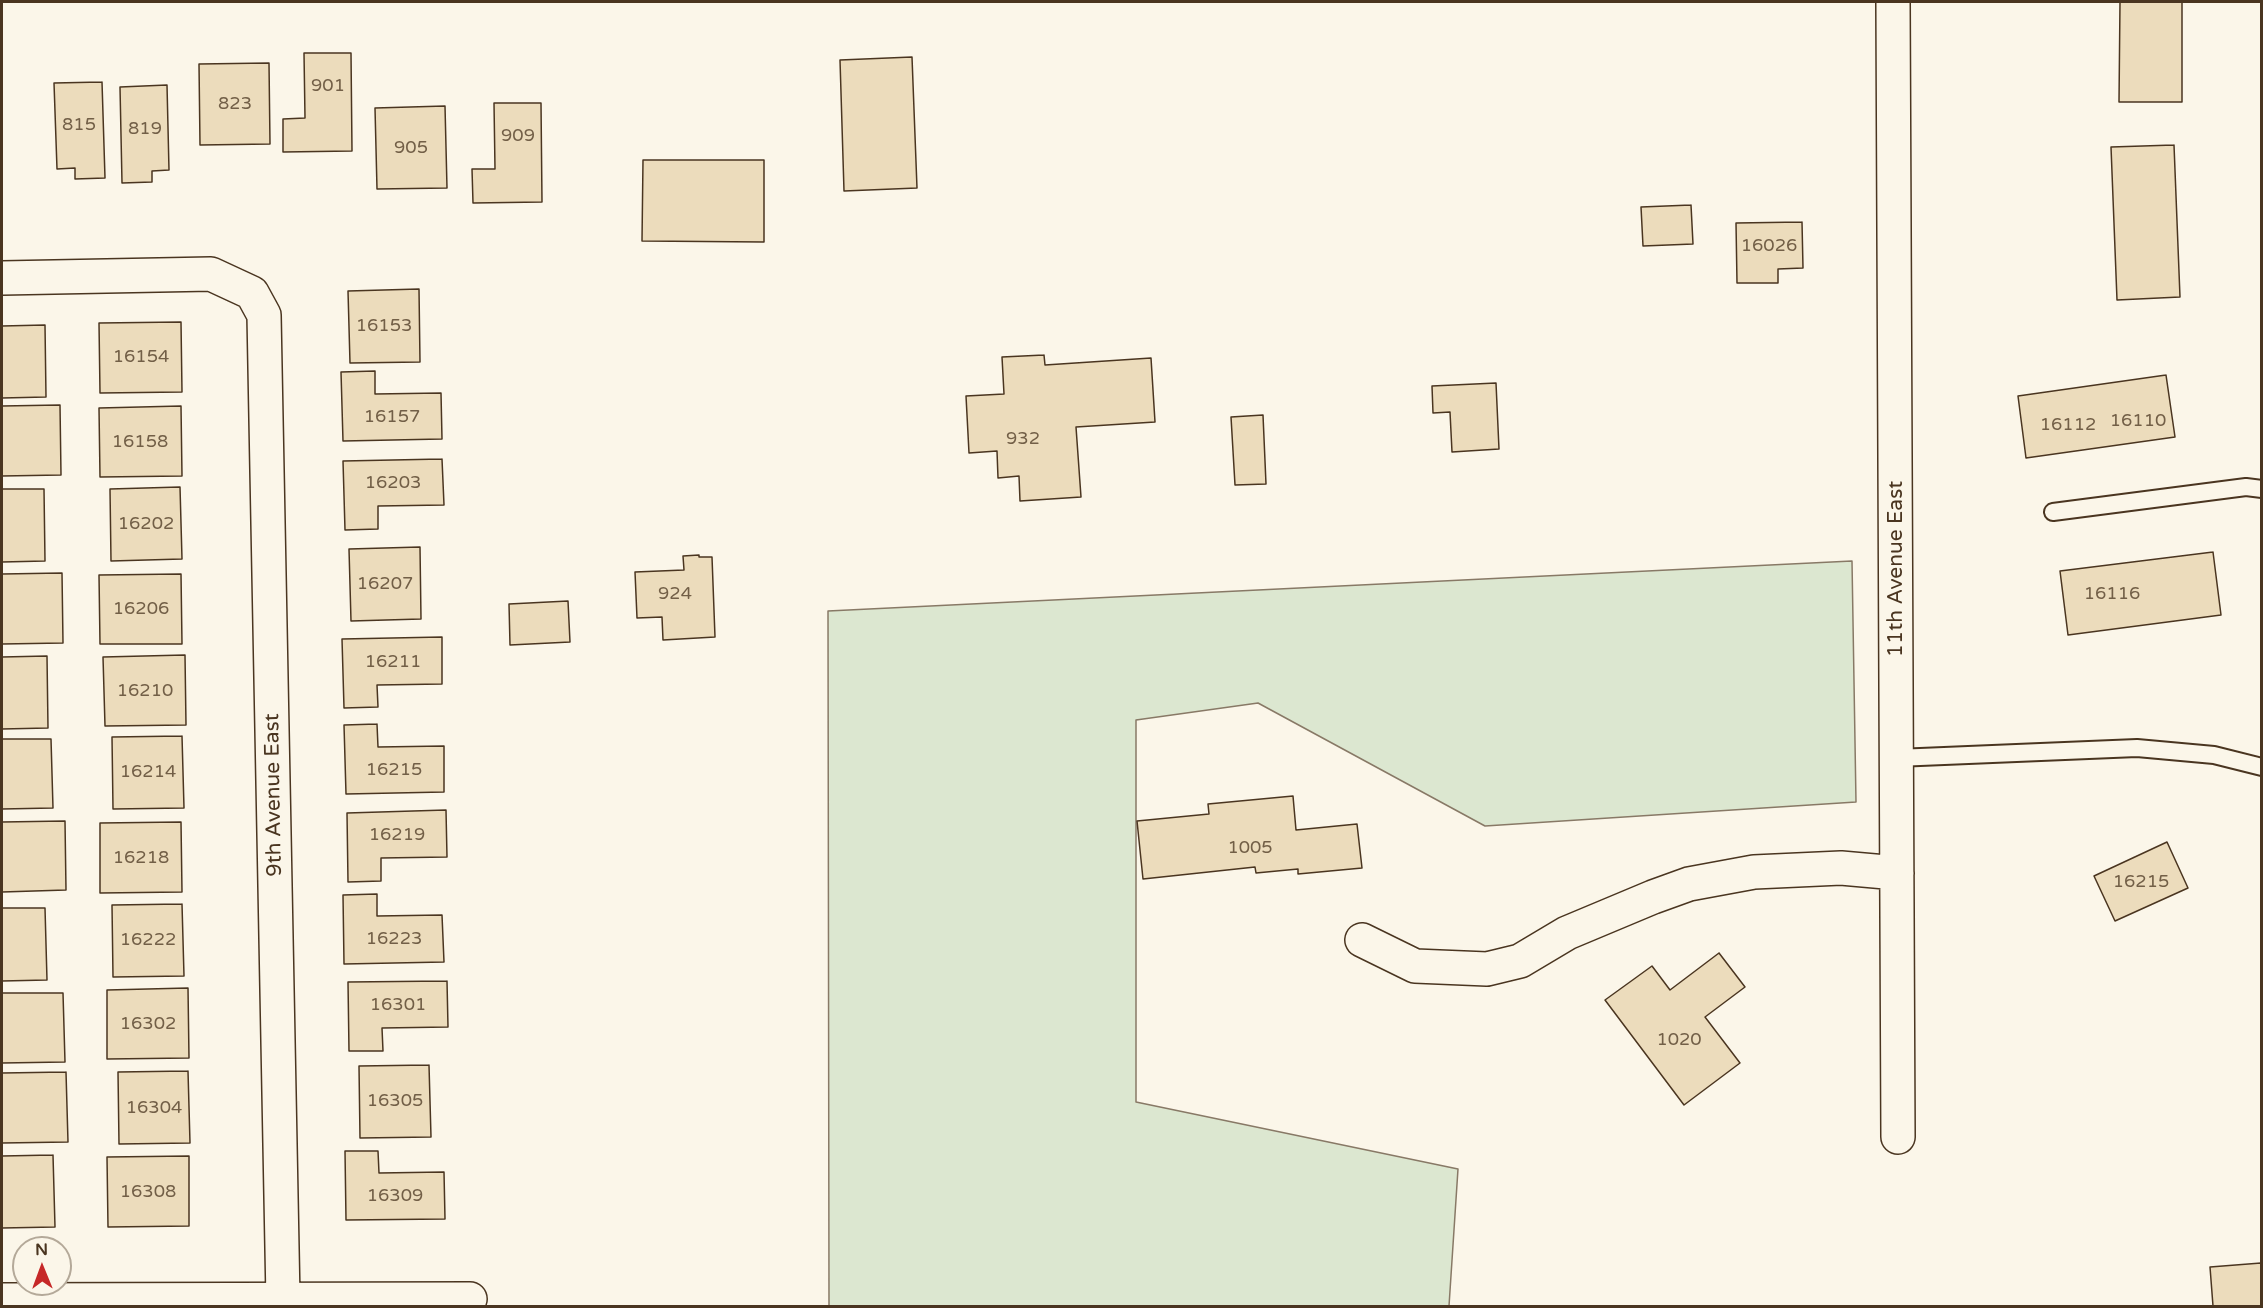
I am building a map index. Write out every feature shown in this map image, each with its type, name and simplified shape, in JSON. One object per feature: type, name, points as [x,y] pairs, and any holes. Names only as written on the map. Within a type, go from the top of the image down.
[{"type":"street","name":"11th Avenue East","points":[[1893,2],[1898,1137]]},
{"type":"street","name":"9th Avenue East","points":[[2,278],[211,274],[252,293],[264,315],[283,1300]]},
{"type":"street","points":[[1362,940],[1415,966],[1487,969],[1520,961],[1568,933],[1689,884],[1754,872],[1841,868],[1897,873]]},
{"type":"street","points":[[2,1300],[470,1299]]},
{"type":"lane","points":[[2053,512],[2246,487],[2262,489]]},
{"type":"lane","points":[[1896,758],[2137,748],[2214,755],[2262,767]]},
{"type":"green space","points":[[1852,561],[1856,802],[1485,826],[1258,703],[1136,720],[1136,1102],[1458,1169],[1449,1306],[829,1306],[828,611]]},
{"type":"building","points":[[2120,2],[2182,2],[2182,102],[2119,102]]},
{"type":"building","points":[[304,53],[351,53],[352,151],[283,152],[283,119],[305,118]]},
{"type":"building","points":[[912,57],[917,188],[844,191],[840,60]]},
{"type":"building","points":[[269,63],[270,144],[200,145],[199,64]]},
{"type":"building","points":[[102,82],[105,178],[75,179],[75,168],[57,169],[54,83]]},
{"type":"building","points":[[167,85],[169,170],[152,171],[152,182],[122,183],[120,87]]},
{"type":"building","points":[[494,103],[541,103],[542,202],[473,203],[472,169],[495,169]]},
{"type":"building","points":[[445,106],[447,188],[377,189],[375,108]]},
{"type":"building","points":[[2174,145],[2180,297],[2117,300],[2111,147]]},
{"type":"building","points":[[643,160],[764,160],[764,242],[642,241]]},
{"type":"building","points":[[1691,205],[1693,244],[1643,246],[1641,207]]},
{"type":"building","points":[[1802,222],[1803,268],[1778,269],[1778,283],[1737,283],[1736,223]]},
{"type":"building","points":[[419,289],[420,362],[350,363],[348,291]]},
{"type":"building","points":[[181,322],[182,392],[100,393],[99,323]]},
{"type":"building","points":[[45,325],[46,397],[2,398],[2,326]]},
{"type":"building","points":[[1044,355],[1045,365],[1151,358],[1155,422],[1076,427],[1081,497],[1020,501],[1019,476],[998,478],[997,451],[969,453],[966,396],[1004,394],[1002,357]]},
{"type":"building","points":[[375,371],[375,394],[441,393],[442,439],[343,441],[341,372]]},
{"type":"building","points":[[2166,375],[2175,437],[2026,458],[2018,396]]},
{"type":"building","points":[[1496,383],[1499,449],[1452,452],[1450,412],[1433,413],[1432,386]]},
{"type":"building","points":[[60,405],[61,475],[2,476],[2,406]]},
{"type":"building","points":[[181,406],[182,476],[100,477],[99,408]]},
{"type":"building","points":[[1263,415],[1266,484],[1235,485],[1231,417]]},
{"type":"building","points":[[442,459],[444,505],[378,506],[378,529],[345,530],[343,461]]},
{"type":"building","points":[[180,487],[182,559],[111,561],[110,489]]},
{"type":"building","points":[[2,489],[44,489],[45,561],[2,562]]},
{"type":"building","points":[[420,547],[421,619],[351,621],[349,549]]},
{"type":"building","points":[[2213,552],[2221,615],[2068,635],[2060,571]]},
{"type":"building","points":[[699,555],[699,557],[712,557],[715,637],[663,640],[662,617],[637,618],[635,572],[684,570],[683,556]]},
{"type":"building","points":[[62,573],[63,643],[2,644],[2,574]]},
{"type":"building","points":[[181,574],[182,644],[100,644],[99,575]]},
{"type":"building","points":[[568,601],[570,642],[510,645],[509,604]]},
{"type":"building","points":[[442,637],[442,684],[377,685],[378,707],[344,708],[342,639]]},
{"type":"building","points":[[185,655],[186,725],[105,726],[103,657]]},
{"type":"building","points":[[47,656],[48,728],[2,729],[2,657]]},
{"type":"building","points":[[377,724],[378,747],[444,746],[444,792],[346,794],[344,725]]},
{"type":"building","points":[[182,736],[184,808],[113,809],[112,737]]},
{"type":"building","points":[[2,739],[51,739],[53,808],[2,809]]},
{"type":"building","points":[[1293,796],[1296,830],[1357,824],[1362,868],[1298,874],[1298,869],[1256,873],[1255,867],[1143,879],[1137,821],[1209,814],[1208,804]]},
{"type":"building","points":[[446,810],[447,857],[381,858],[381,881],[348,882],[347,813]]},
{"type":"building","points":[[65,821],[66,890],[2,892],[2,822]]},
{"type":"building","points":[[181,822],[182,892],[100,893],[100,823]]},
{"type":"building","points":[[2167,842],[2188,888],[2115,921],[2094,876]]},
{"type":"building","points":[[377,894],[377,916],[442,915],[444,962],[344,964],[343,895]]},
{"type":"building","points":[[182,904],[184,976],[113,977],[112,905]]},
{"type":"building","points":[[2,908],[45,908],[47,980],[2,981]]},
{"type":"building","points":[[1719,953],[1745,987],[1705,1017],[1740,1063],[1684,1105],[1605,1000],[1652,966],[1670,990]]},
{"type":"building","points":[[447,981],[448,1027],[382,1028],[383,1051],[349,1051],[348,982]]},
{"type":"building","points":[[188,988],[189,1058],[107,1059],[107,990]]},
{"type":"building","points":[[2,993],[63,993],[65,1062],[2,1063]]},
{"type":"building","points":[[429,1065],[431,1137],[360,1138],[359,1066]]},
{"type":"building","points":[[188,1071],[190,1143],[119,1144],[118,1072]]},
{"type":"building","points":[[66,1072],[68,1142],[2,1143],[2,1073]]},
{"type":"building","points":[[345,1151],[378,1151],[379,1173],[444,1172],[445,1219],[346,1220]]},
{"type":"building","points":[[53,1155],[55,1227],[2,1228],[2,1156]]},
{"type":"building","points":[[189,1156],[189,1226],[108,1227],[107,1157]]},
{"type":"building","points":[[2261,1263],[2262,1306],[2213,1306],[2210,1267]]}]
